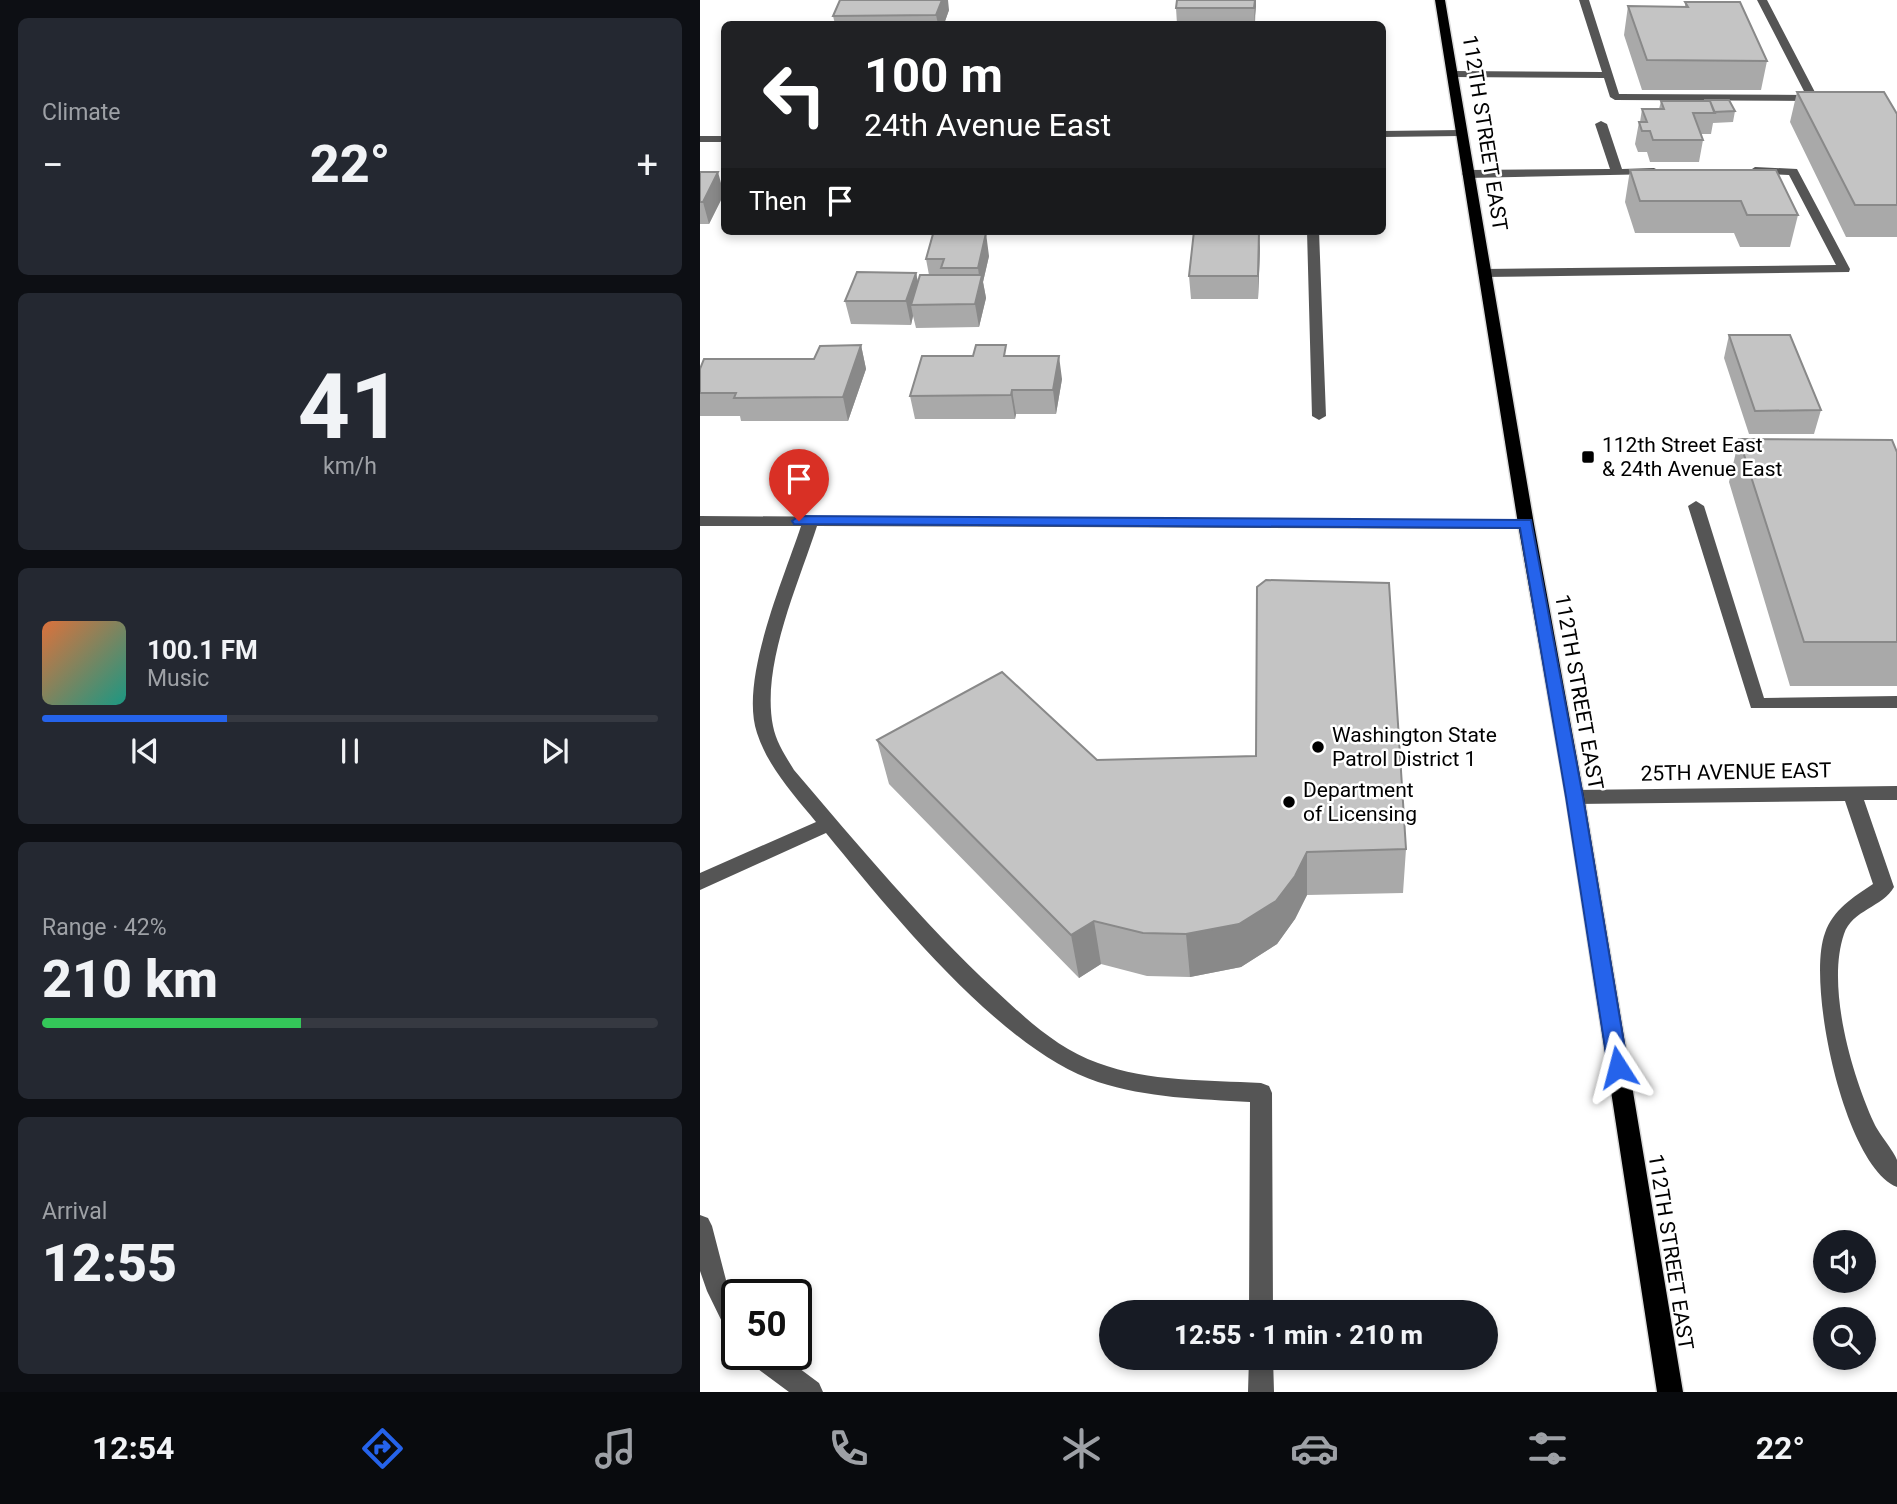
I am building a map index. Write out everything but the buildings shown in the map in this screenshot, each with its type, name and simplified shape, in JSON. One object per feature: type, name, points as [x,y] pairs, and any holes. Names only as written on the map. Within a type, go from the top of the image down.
[{"type":"main road","name":"112TH STREET EAST","points":[[1440,0],[1526,524],[1575,797],[1670,1392]]},
{"type":"street","points":[[1584,0],[1615,97],[1813,98],[1762,0]]},
{"type":"street","points":[[1452,74],[1607,75]]},
{"type":"street","points":[[1601,124],[1618,173]]},
{"type":"street","points":[[1386,134],[1461,133]]},
{"type":"street","points":[[700,139],[721,139]]},
{"type":"street","points":[[1485,273],[1844,269],[1793,170],[1739,171]]},
{"type":"street","points":[[1468,174],[1672,172]]},
{"type":"street","points":[[1313,235],[1319,416]]},
{"type":"street","points":[[1696,506],[1757,704],[1897,702]]},
{"type":"street","points":[[700,521],[1526,524]]},
{"type":"street","points":[[811,521],[765,671],[762,700],[764,728],[788,775],[949,961],[1033,1036],[1095,1072],[1138,1084],[1261,1093],[1261,1300]]},
{"type":"street","name":"25TH AVENUE EAST","points":[[1575,797],[1897,793]]},
{"type":"street","points":[[1852,794],[1890,889],[1851,909],[1835,932],[1828,956],[1828,995],[1861,1124],[1888,1168],[1897,1175]]},
{"type":"street","points":[[700,882],[829,824]]},
{"type":"street","points":[[700,1226],[715,1283],[721,1294]]},
{"type":"street","points":[[781,1370],[810,1392]]},
{"type":"street","points":[[1261,1370],[1261,1392]]},
{"type":"place","name":"112th Street East & 24th Avenue East","points":[[1588,457]]},
{"type":"place","name":"Washington State Patrol District 1","points":[[1318,747]]},
{"type":"place","name":"Department of Licensing","points":[[1289,802]]},
{"type":"route","points":[[799,521],[1526,524],[1575,797],[1618,1067]]}]
